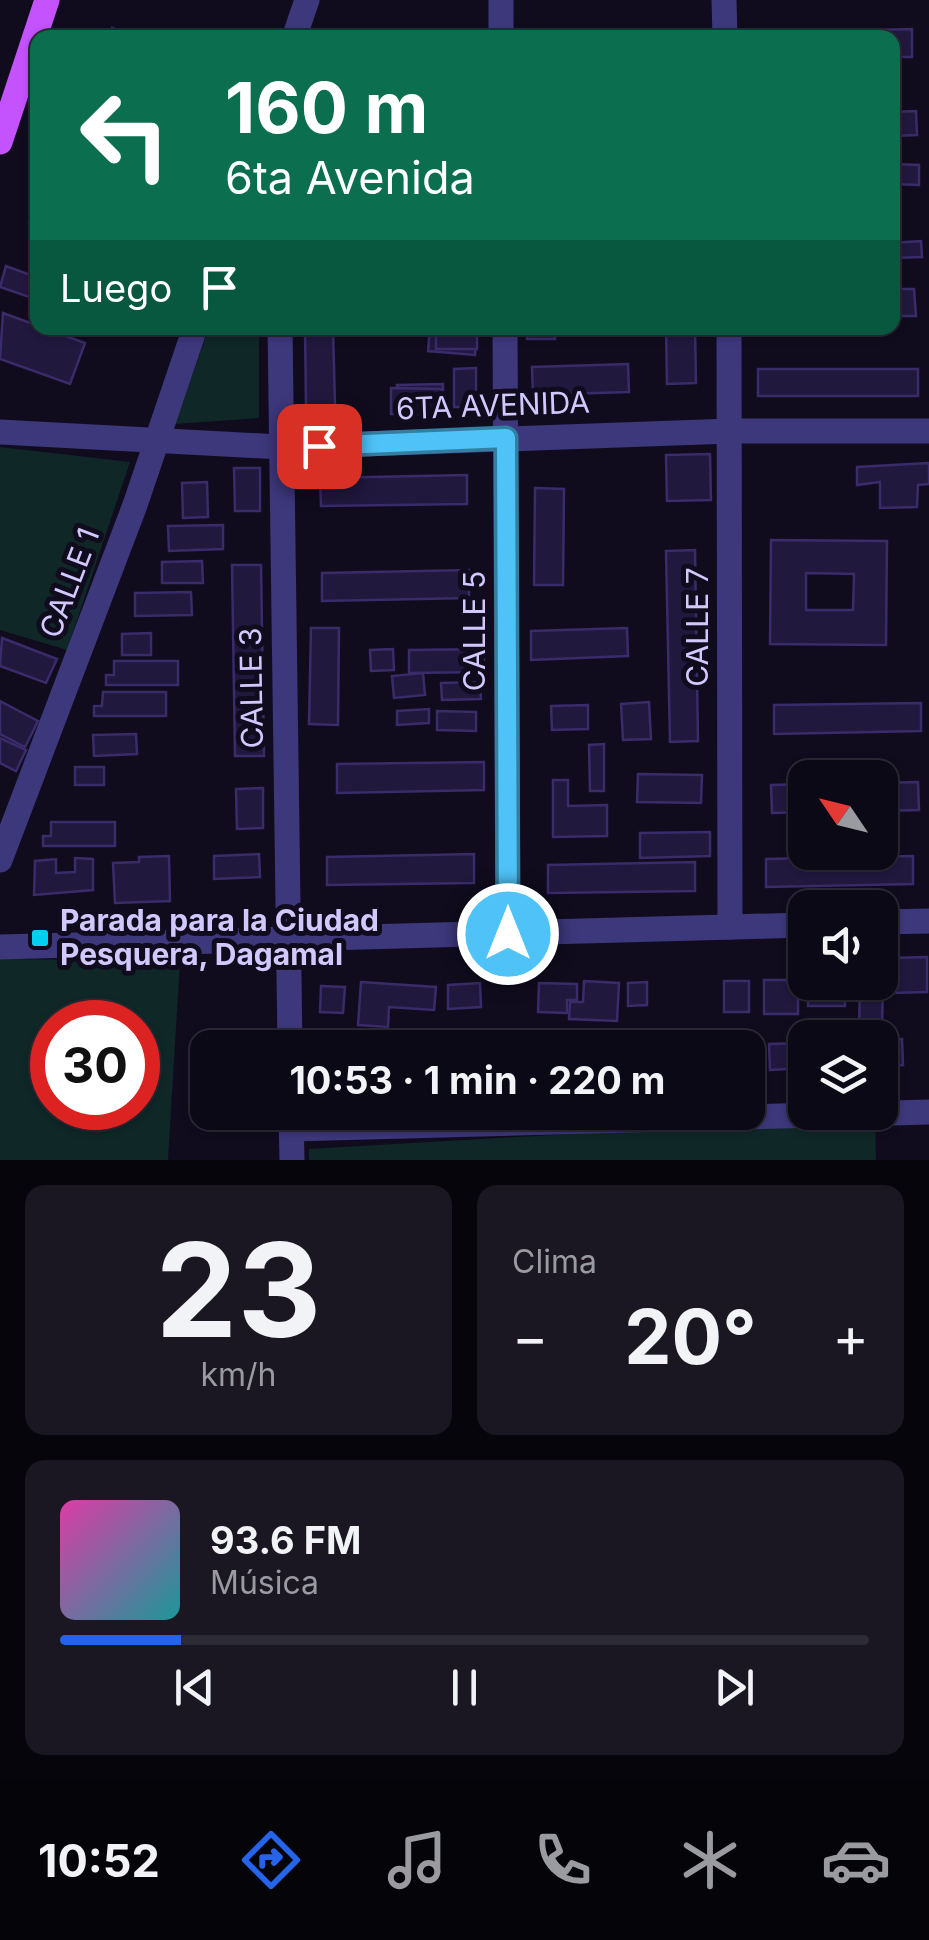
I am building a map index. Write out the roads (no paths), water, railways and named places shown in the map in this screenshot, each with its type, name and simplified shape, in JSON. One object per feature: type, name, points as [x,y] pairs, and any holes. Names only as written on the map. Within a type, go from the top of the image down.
[{"type":"main road","points":[[37,30],[47,0]]},
{"type":"main road","points":[[0,142],[30,51]]},
{"type":"street","points":[[297,30],[307,0]]},
{"type":"street","points":[[501,0],[501,30]]},
{"type":"street","points":[[724,0],[725,30]]},
{"type":"street","name":"CALLE 1","points":[[0,860],[194,335]]},
{"type":"street","name":"CALLE 3","points":[[280,335],[290,1030]]},
{"type":"street","name":"CALLE 5","points":[[505,335],[508,934]]},
{"type":"street","name":"CALLE 7","points":[[729,335],[730,927]]},
{"type":"street","name":"6TA AVENIDA","points":[[0,432],[281,448],[731,431],[929,432]]},
{"type":"street","points":[[898,922],[929,921]]},
{"type":"street","points":[[0,947],[788,925]]},
{"type":"street","points":[[765,1114],[929,1112]]},
{"type":"street","points":[[291,1130],[292,1160]]},
{"type":"place","name":"Parada para la Ciudad Pesquera, Dagamal","points":[[40,938]]}]
